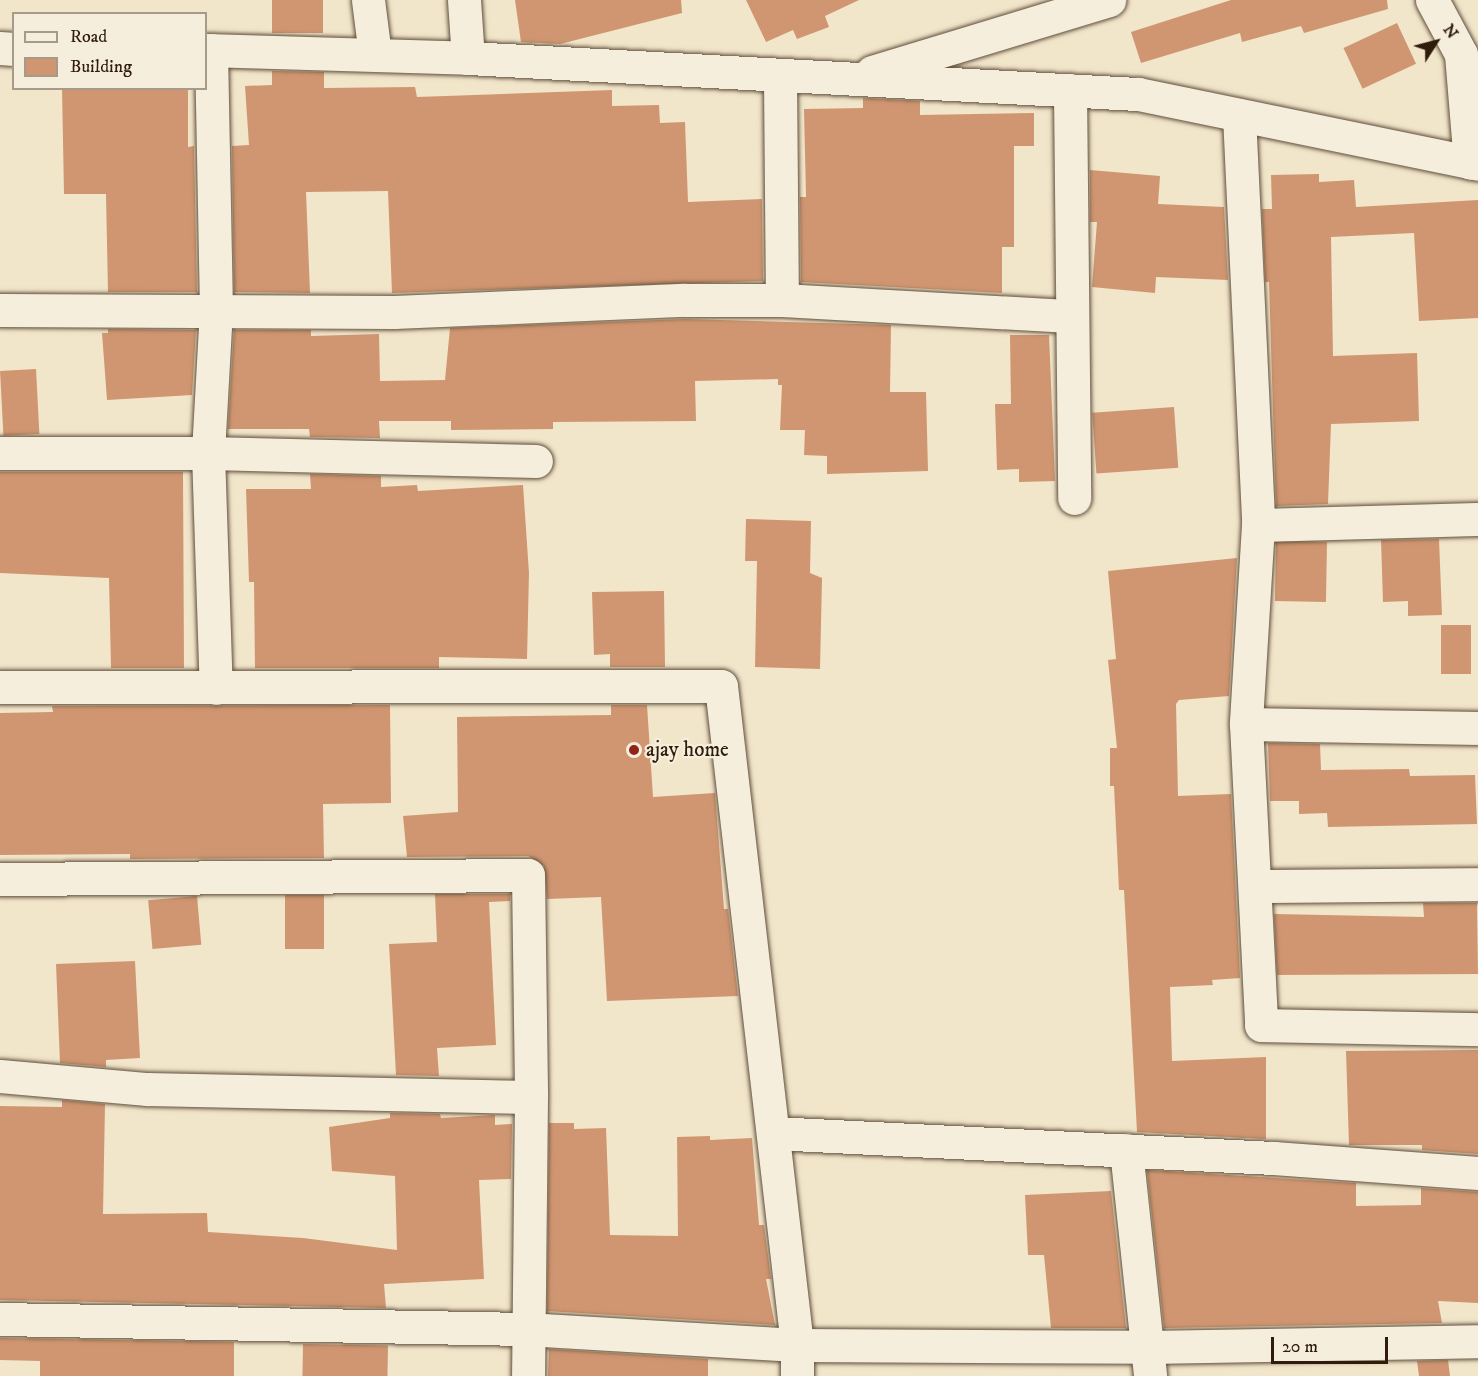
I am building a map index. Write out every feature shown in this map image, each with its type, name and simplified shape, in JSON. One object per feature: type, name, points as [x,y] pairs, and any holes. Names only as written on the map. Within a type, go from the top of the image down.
[{"type":"street","points":[[368,0],[375,55]]},
{"type":"street","points":[[464,0],[468,58]]},
{"type":"street","points":[[850,78],[1109,0]]},
{"type":"street","points":[[216,688],[207,453],[216,309],[208,50],[468,58],[780,78],[850,78],[1138,94],[1474,163],[1461,54],[1432,0]]},
{"type":"street","points":[[780,78],[782,300]]},
{"type":"street","points":[[1070,90],[1074,498]]},
{"type":"street","points":[[1239,115],[1258,525],[1246,724],[1256,886],[1261,1025],[1478,1029]]},
{"type":"street","points":[[0,310],[216,309],[394,312],[685,300],[782,300],[1071,316]]},
{"type":"street","points":[[0,453],[207,453],[536,461]]},
{"type":"street","points":[[1258,525],[1478,519]]},
{"type":"street","points":[[0,687],[721,686],[797,1360]]},
{"type":"street","points":[[1246,724],[1478,728]]},
{"type":"street","points":[[0,879],[528,874],[531,1097],[526,1329],[528,1376]]},
{"type":"street","points":[[1256,886],[1478,884]]},
{"type":"street","points":[[0,1076],[147,1089],[531,1097]]},
{"type":"street","points":[[773,1133],[1126,1150],[1478,1173]]},
{"type":"street","points":[[1126,1150],[1150,1362]]},
{"type":"street","points":[[0,1319],[526,1329],[797,1360],[1150,1362],[1478,1341]]},
{"type":"building","points":[[272,0],[323,0],[323,33],[272,33]]},
{"type":"building","points":[[515,0],[681,0],[682,13],[560,44],[521,42]]},
{"type":"building","points":[[746,0],[859,0],[825,16],[829,27],[797,39],[793,30],[766,42]]},
{"type":"building","points":[[1231,0],[1387,0],[1388,9],[1304,33],[1301,26],[1242,42],[1240,33],[1141,63],[1131,32]]},
{"type":"building","points":[[1397,23],[1416,64],[1363,89],[1344,48]]},
{"type":"building","points":[[272,71],[324,72],[324,88],[415,87],[417,97],[612,90],[612,106],[659,105],[660,123],[685,122],[688,202],[762,199],[763,281],[392,293],[388,191],[306,192],[310,293],[234,292],[232,146],[249,145],[245,86],[272,85]]},
{"type":"building","points":[[62,90],[188,90],[188,147],[194,146],[197,292],[108,292],[106,194],[64,194]]},
{"type":"building","points":[[863,98],[920,101],[920,115],[1034,113],[1034,146],[1014,146],[1014,247],[1002,247],[1002,293],[801,282],[800,197],[806,197],[804,109],[863,108]]},
{"type":"building","points":[[1090,170],[1160,176],[1158,204],[1224,207],[1228,280],[1156,277],[1155,293],[1092,287],[1097,222],[1090,222]]},
{"type":"building","points":[[1319,174],[1319,182],[1354,180],[1356,207],[1478,200],[1478,318],[1419,321],[1414,233],[1331,237],[1333,356],[1417,353],[1419,421],[1331,424],[1328,504],[1276,506],[1269,282],[1265,282],[1262,209],[1272,209],[1271,175]]},
{"type":"building","points":[[685,319],[891,325],[890,392],[926,392],[928,471],[827,474],[827,456],[804,455],[805,430],[780,430],[782,385],[778,385],[778,379],[695,381],[696,421],[553,422],[553,429],[451,430],[451,421],[379,421],[380,438],[310,437],[309,429],[228,429],[234,330],[311,330],[311,336],[379,334],[380,381],[445,380],[450,328]]},
{"type":"building","points":[[108,329],[196,330],[192,395],[107,400],[102,333],[108,333]]},
{"type":"building","points":[[1010,335],[1049,335],[1055,481],[1019,482],[1019,469],[997,470],[995,404],[1011,404]]},
{"type":"building","points":[[36,369],[39,434],[3,436],[0,371]]},
{"type":"building","points":[[1174,407],[1178,468],[1096,474],[1092,413]]},
{"type":"building","points":[[0,472],[183,472],[184,668],[111,668],[109,578],[0,573]]},
{"type":"building","points":[[310,474],[381,476],[381,487],[417,485],[418,491],[523,485],[529,573],[527,659],[439,657],[439,668],[255,668],[254,582],[249,582],[246,489],[311,489]]},
{"type":"building","points":[[746,519],[811,521],[810,573],[822,578],[820,669],[755,667],[757,561],[745,561]]},
{"type":"building","points":[[1439,539],[1442,615],[1408,616],[1408,601],[1383,602],[1381,540]]},
{"type":"building","points":[[1276,541],[1327,542],[1326,602],[1275,601]]},
{"type":"building","points":[[1237,558],[1229,696],[1179,700],[1176,704],[1178,796],[1231,794],[1240,978],[1212,980],[1213,985],[1170,987],[1172,1061],[1266,1057],[1266,1139],[1137,1132],[1124,890],[1119,890],[1114,786],[1110,786],[1110,748],[1117,748],[1108,660],[1116,659],[1108,571]]},
{"type":"building","points":[[664,591],[665,667],[610,667],[610,654],[594,655],[592,592]]},
{"type":"building","points":[[1441,625],[1471,625],[1471,674],[1441,674]]},
{"type":"building","points":[[390,705],[391,803],[323,804],[324,858],[130,859],[130,854],[0,855],[0,713],[53,712],[52,706]]},
{"type":"building","points":[[611,705],[647,705],[653,797],[715,793],[724,909],[728,909],[738,996],[607,1001],[601,897],[547,899],[544,866],[528,856],[407,857],[403,816],[458,812],[457,717],[611,715]]},
{"type":"building","points":[[1268,743],[1320,744],[1321,770],[1409,769],[1410,776],[1475,775],[1477,824],[1328,827],[1327,813],[1299,814],[1299,801],[1270,801]]},
{"type":"building","points":[[435,894],[510,894],[510,901],[489,902],[496,1045],[437,1048],[439,1076],[396,1075],[389,944],[437,942]]},
{"type":"building","points":[[285,895],[324,895],[324,949],[285,949]]},
{"type":"building","points":[[197,896],[201,945],[152,949],[148,900]]},
{"type":"building","points":[[1423,903],[1477,903],[1478,974],[1277,975],[1274,914],[1424,917]]},
{"type":"building","points":[[135,961],[140,1058],[106,1060],[106,1067],[60,1063],[56,964]]},
{"type":"building","points":[[1478,1050],[1478,1154],[1422,1150],[1422,1145],[1349,1145],[1346,1051]]},
{"type":"building","points":[[62,1100],[105,1104],[103,1214],[207,1213],[208,1232],[303,1238],[397,1250],[395,1176],[332,1171],[329,1127],[390,1118],[390,1113],[440,1114],[441,1118],[495,1115],[495,1125],[512,1124],[511,1179],[479,1180],[484,1279],[384,1284],[386,1308],[0,1300],[0,1106],[62,1107]]},
{"type":"building","points":[[549,1123],[574,1123],[574,1129],[606,1128],[610,1235],[678,1236],[677,1137],[710,1136],[710,1140],[752,1138],[759,1225],[764,1225],[771,1279],[766,1279],[775,1325],[547,1311]]},
{"type":"building","points":[[1147,1170],[1356,1183],[1356,1206],[1421,1205],[1421,1188],[1478,1192],[1478,1303],[1438,1301],[1442,1323],[1164,1328]]},
{"type":"building","points":[[1111,1191],[1126,1328],[1051,1328],[1044,1255],[1028,1255],[1025,1195]]},
{"type":"building","points":[[0,1338],[234,1342],[234,1376],[40,1376],[40,1361],[0,1360]]},
{"type":"building","points":[[303,1344],[388,1345],[387,1376],[302,1376]]},
{"type":"building","points":[[549,1349],[708,1359],[708,1376],[548,1376]]},
{"type":"building","points":[[1448,1360],[1450,1376],[1419,1376],[1417,1361]]},
{"type":"place","name":"ajay home","points":[[634,750]]}]
